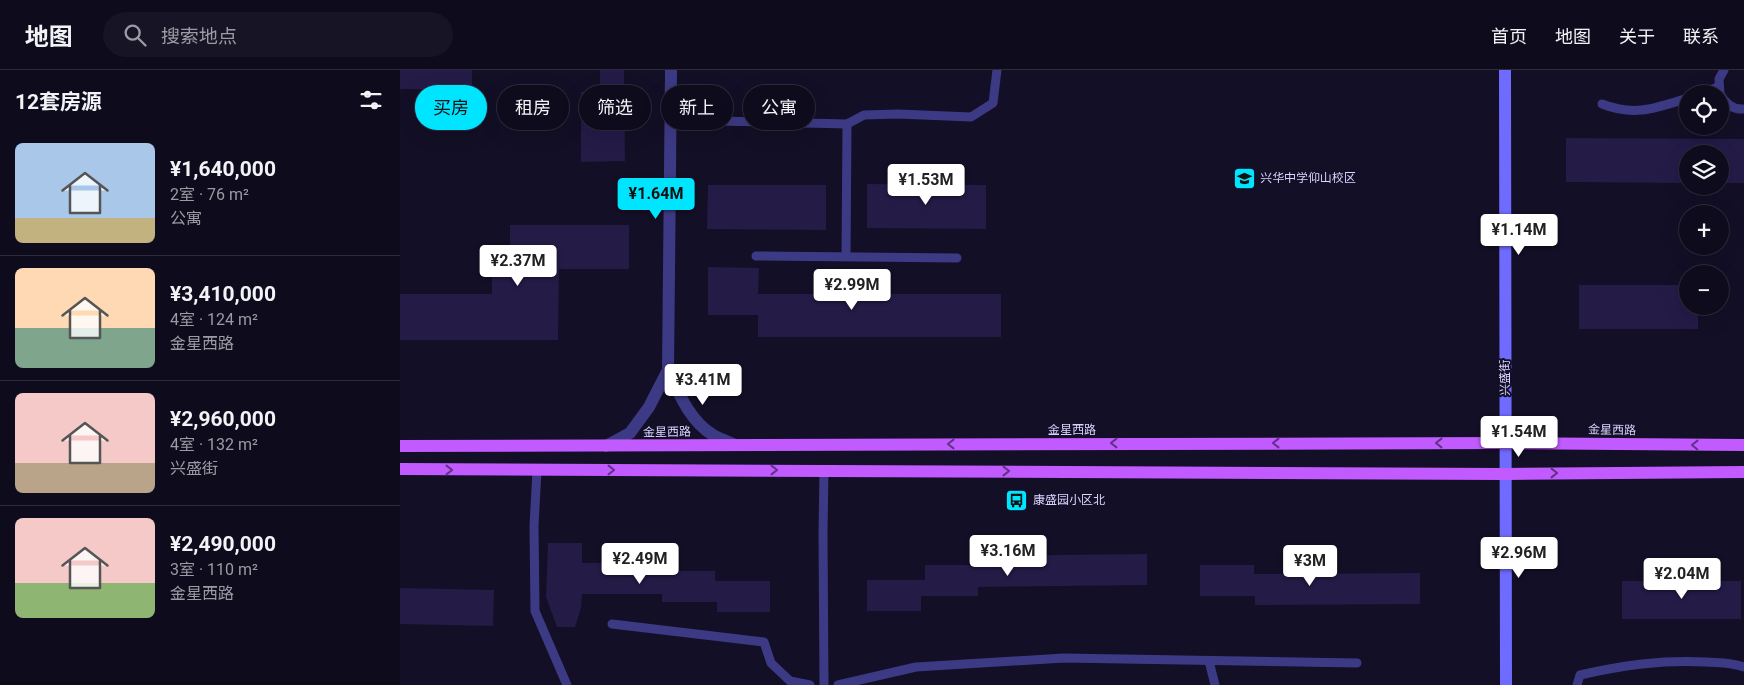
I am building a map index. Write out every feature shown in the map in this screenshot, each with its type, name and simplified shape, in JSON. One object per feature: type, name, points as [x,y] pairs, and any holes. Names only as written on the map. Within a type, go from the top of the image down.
[{"type":"main road","name":"金星西路","points":[[400,446],[1505,443],[1744,445]]},
{"type":"main road","points":[[400,470],[824,470],[1505,474],[1744,472]]},
{"type":"street","points":[[671,70],[671,85]]},
{"type":"street","name":"兴盛街","points":[[1505,70],[1506,685]]},
{"type":"street","points":[[671,130],[668,370],[680,396],[694,418],[713,435],[736,445]]},
{"type":"street","points":[[606,446],[630,433],[649,406],[668,370]]},
{"type":"lane","points":[[733,121],[847,124],[864,116],[898,114],[971,117],[993,103],[997,70]]},
{"type":"lane","points":[[1719,85],[1719,79],[1724,70]]},
{"type":"lane","points":[[1602,104],[1627,111],[1635,111],[1652,109],[1679,101]]},
{"type":"lane","points":[[1729,105],[1744,109]]},
{"type":"lane","points":[[846,256],[847,124]]},
{"type":"lane","points":[[756,256],[956,258]]},
{"type":"lane","points":[[537,470],[534,526],[535,611],[567,685]]},
{"type":"lane","points":[[824,470],[824,685]]},
{"type":"lane","points":[[612,624],[764,642],[771,663],[790,681],[810,685]]},
{"type":"lane","points":[[838,685],[916,667],[1064,658],[1357,663]]},
{"type":"lane","points":[[1208,661],[1215,685]]},
{"type":"lane","points":[[1577,685],[1580,675],[1626,665],[1676,661],[1734,663],[1744,667]]},
{"type":"building","points":[[400,70],[472,70],[472,85],[415,85],[415,89],[400,89]]},
{"type":"building","points":[[600,70],[624,70],[624,85],[600,85]]},
{"type":"building","points":[[581,130],[625,130],[625,161],[581,162]]},
{"type":"building","points":[[1566,138],[1744,139],[1744,183],[1729,183],[1729,145],[1679,145],[1679,183],[1566,182]]},
{"type":"building","points":[[867,184],[986,185],[986,229],[867,228]]},
{"type":"building","points":[[708,185],[826,185],[826,230],[707,229]]},
{"type":"building","points":[[510,225],[629,225],[629,269],[559,269],[558,340],[400,340],[400,294],[492,294],[492,269],[510,269]]},
{"type":"building","points":[[708,267],[759,268],[758,294],[1001,294],[1001,337],[758,337],[758,315],[708,315]]},
{"type":"building","points":[[1579,285],[1679,285],[1679,315],[1698,315],[1698,329],[1579,329]]},
{"type":"building","points":[[548,543],[582,543],[582,563],[660,563],[660,571],[715,571],[715,581],[770,581],[770,612],[717,612],[717,602],[662,602],[662,594],[582,594],[581,608],[575,627],[557,627],[546,597]]},
{"type":"building","points":[[1147,554],[1147,585],[978,587],[978,596],[921,596],[921,611],[867,611],[867,580],[925,580],[925,565],[982,565],[982,556]]},
{"type":"building","points":[[1200,565],[1254,565],[1254,574],[1420,573],[1420,604],[1255,605],[1255,596],[1200,596]]},
{"type":"building","points":[[1622,581],[1741,581],[1741,619],[1622,619]]},
{"type":"building","points":[[400,588],[494,590],[493,626],[400,624]]},
{"type":"place","name":"兴华中学仰山校区","points":[[1244,178]]},
{"type":"place","name":"康盛园小区北","points":[[1017,500]]}]
